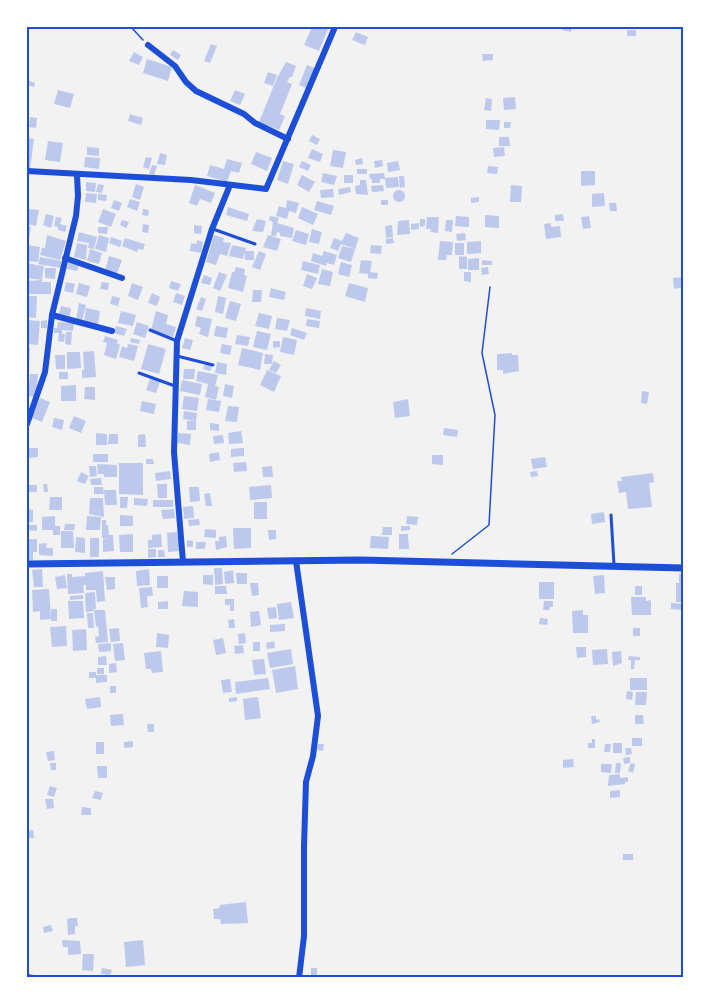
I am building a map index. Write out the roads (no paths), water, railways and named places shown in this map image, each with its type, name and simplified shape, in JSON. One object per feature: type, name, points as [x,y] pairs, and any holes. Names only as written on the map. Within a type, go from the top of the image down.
[{"type":"street","points":[[27,171],[191,180],[266,189],[335,27]]},
{"type":"street","points":[[148,45],[175,66],[186,82],[196,91],[244,114],[255,123],[288,139]]},
{"type":"street","points":[[27,424],[45,372],[52,315],[76,216],[77,175]]},
{"type":"street","points":[[183,562],[174,452],[177,341],[212,229],[230,185]]},
{"type":"street","points":[[65,258],[122,278]]},
{"type":"street","points":[[52,315],[112,331]]},
{"type":"street","points":[[27,564],[361,560],[684,568]]},
{"type":"street","points":[[296,561],[318,716],[313,756],[306,782],[304,936],[299,978]]},
{"type":"street","points":[[27,977],[33,978]]},
{"type":"lane","points":[[212,229],[255,244]]},
{"type":"lane","points":[[150,330],[177,341]]},
{"type":"lane","points":[[176,355],[213,365]]},
{"type":"lane","points":[[139,373],[175,387]]},
{"type":"lane","points":[[611,514],[614,566]]}]
